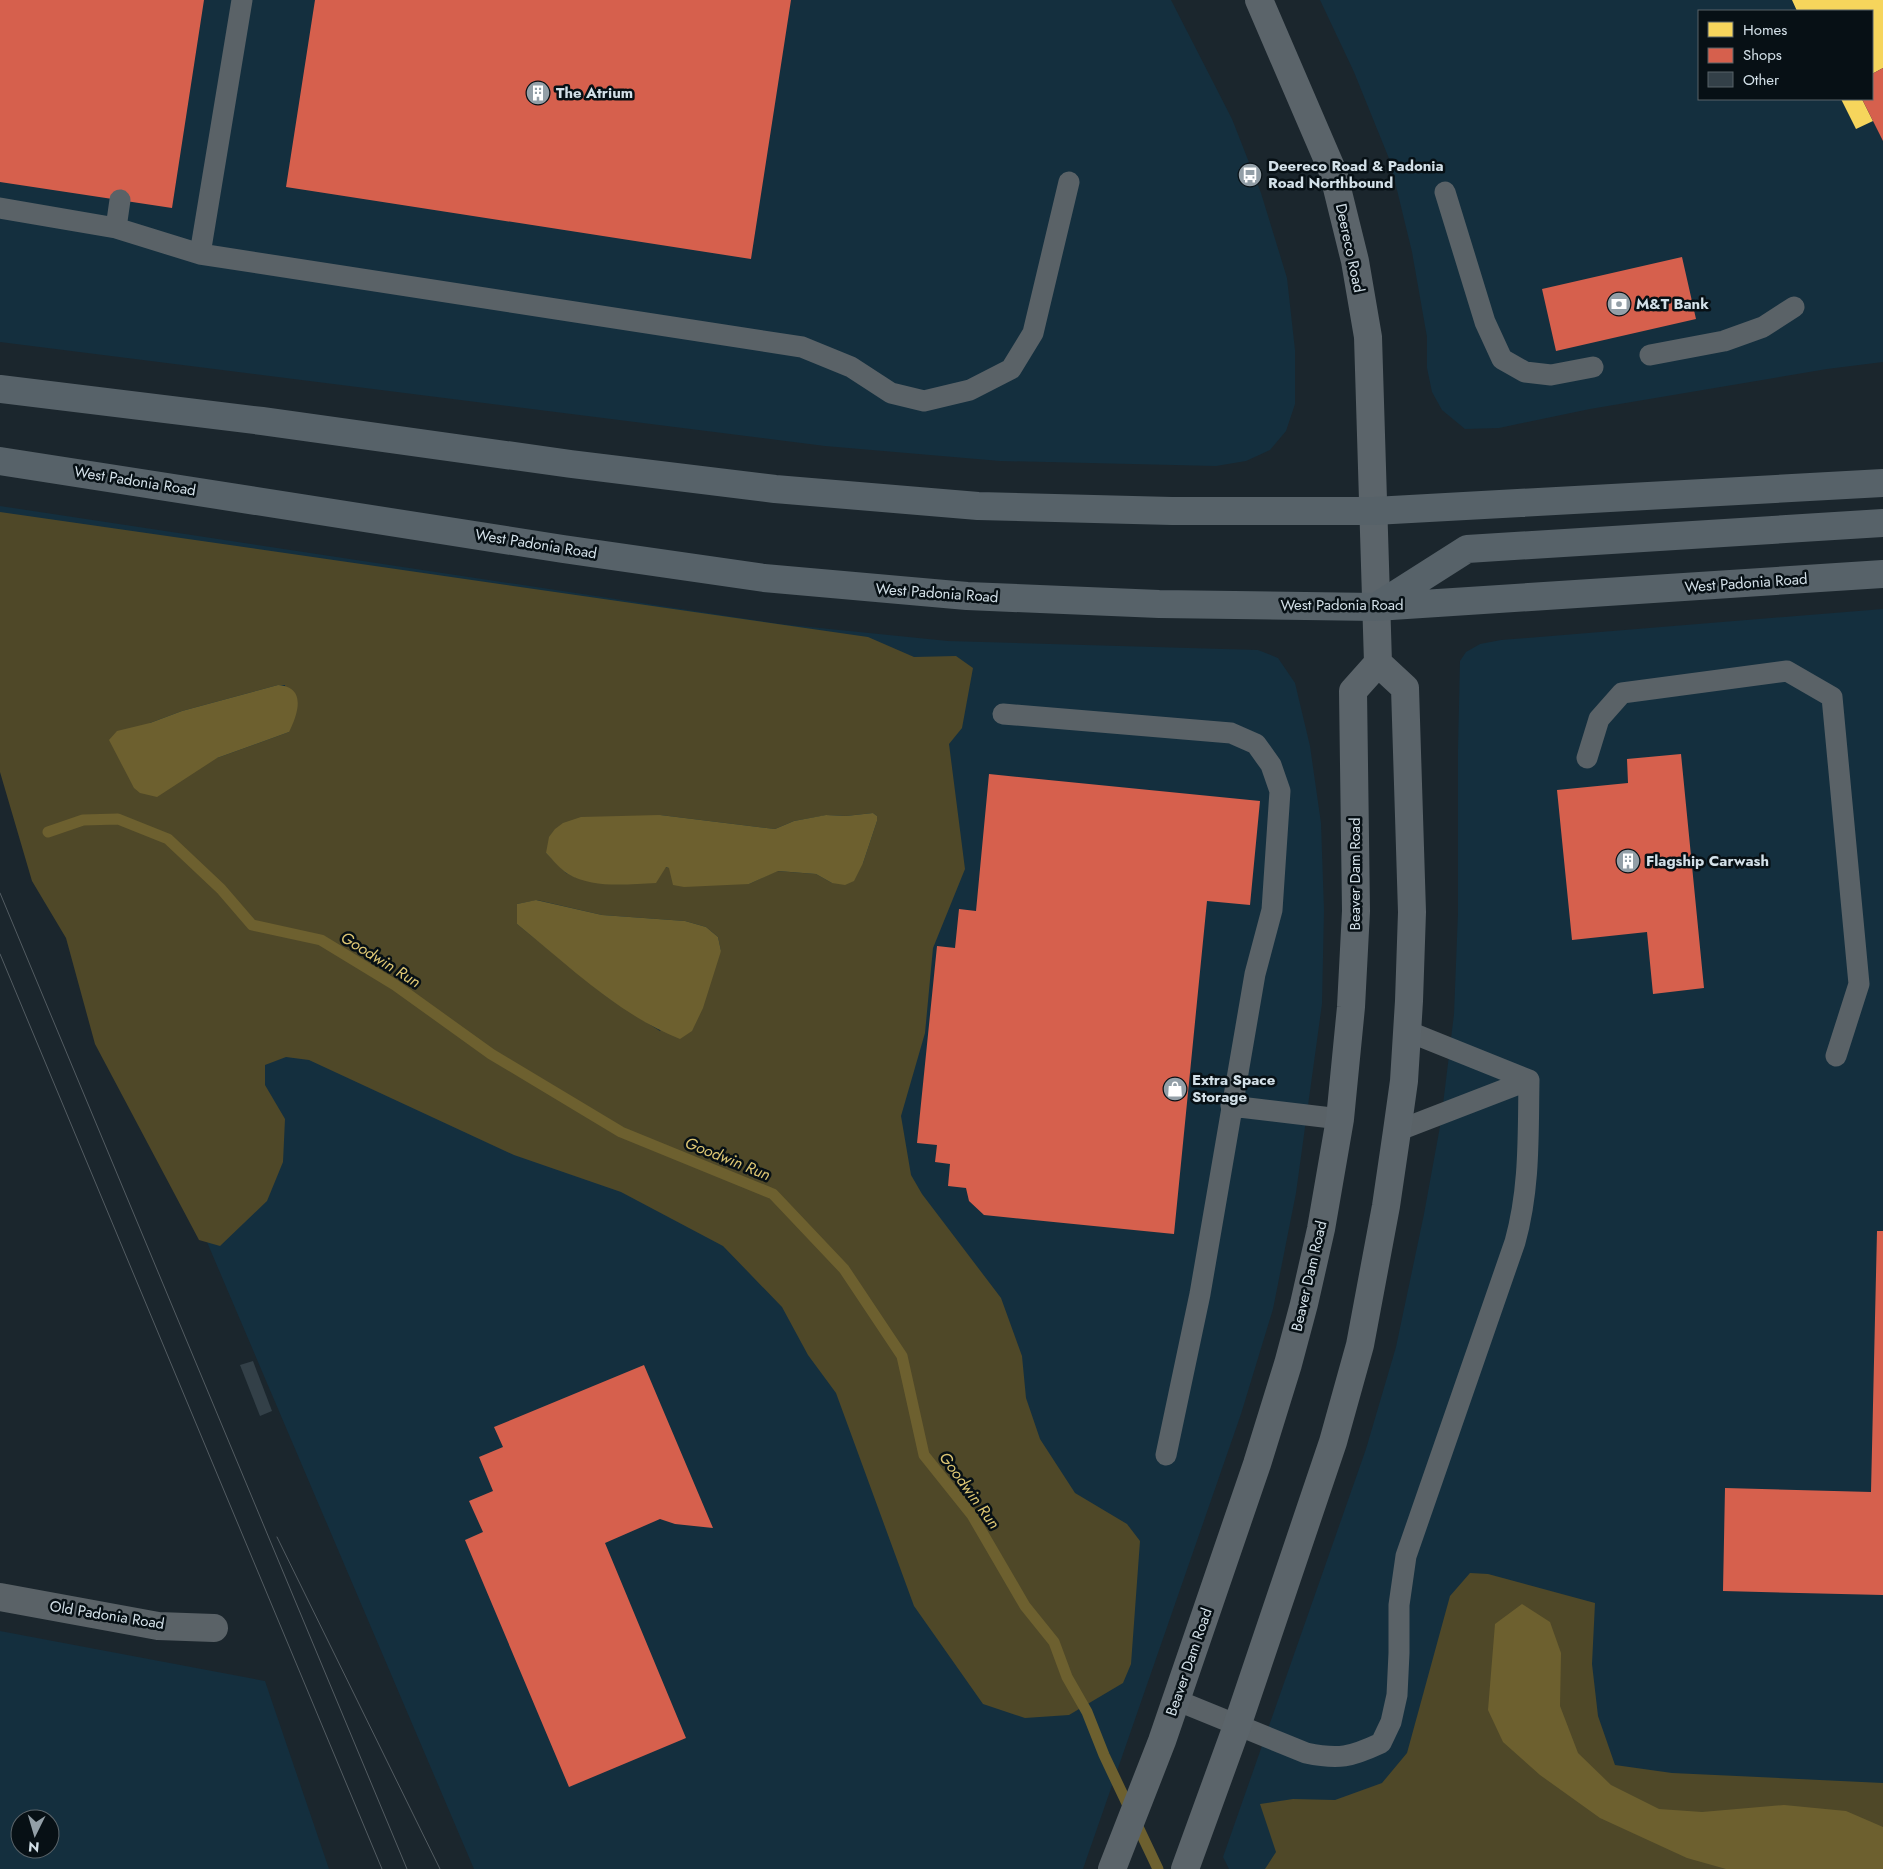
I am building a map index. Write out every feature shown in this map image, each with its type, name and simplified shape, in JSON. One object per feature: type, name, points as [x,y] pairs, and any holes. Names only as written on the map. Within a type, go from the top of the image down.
[{"type":"main road","name":"Deereco Road","points":[[1259,0],[1333,172],[1355,261],[1368,337],[1374,511]]},
{"type":"main road","points":[[0,389],[262,420],[571,464],[775,489],[978,506],[1172,511],[1374,511],[1883,483]]},
{"type":"main road","name":"West Padonia Road","points":[[0,461],[563,549],[764,578],[967,596],[1159,604],[1376,607],[1883,574]]},
{"type":"main road","points":[[1185,1869],[1237,1726],[1333,1442],[1358,1354],[1386,1206],[1397,1131],[1404,1080],[1412,912],[1405,688],[1378,663],[1374,511]]},
{"type":"main road","points":[[1376,607],[1467,549],[1883,523]]},
{"type":"main road","name":"Beaver Dam Road","points":[[1112,1869],[1162,1740],[1257,1464],[1288,1364],[1321,1229],[1340,1119],[1351,1007],[1356,911],[1353,692],[1378,663]]},
{"type":"street","name":"Old Padonia Road","points":[[0,1597],[158,1626],[214,1628]]},
{"type":"lane","points":[[200,254],[242,0]]},
{"type":"lane","points":[[0,208],[116,228],[200,254],[802,347],[851,367],[891,393],[924,401],[970,390],[1011,369],[1033,333],[1069,182]]},
{"type":"lane","points":[[1445,192],[1485,322],[1502,359],[1525,372],[1551,375],[1593,367]]},
{"type":"lane","points":[[116,228],[120,200]]},
{"type":"lane","points":[[1650,355],[1724,341],[1763,326],[1794,307]]},
{"type":"lane","points":[[1588,758],[1599,719],[1622,693],[1787,671],[1832,697],[1859,984],[1836,1056]]},
{"type":"lane","points":[[1003,714],[1231,733],[1256,744],[1271,765],[1280,791],[1272,910],[1255,974],[1200,1294],[1166,1455]]},
{"type":"lane","points":[[1407,1031],[1529,1080]]},
{"type":"lane","points":[[1397,1131],[1529,1080]]},
{"type":"lane","points":[[1176,1700],[1306,1753],[1328,1758],[1356,1754],[1381,1743],[1391,1722],[1397,1695],[1399,1605],[1406,1556],[1514,1242],[1522,1213],[1527,1170],[1529,1080]]},
{"type":"lane","points":[[1231,1106],[1340,1119]]},
{"type":"shaded area","points":[[0,0],[1171,0],[1232,119],[1261,193],[1287,278],[1295,350],[1295,404],[1286,431],[1270,450],[1246,461],[1216,466],[1000,461],[825,446],[0,342]]},
{"type":"shaded area","points":[[1320,0],[1883,0],[1883,362],[1827,369],[1590,409],[1499,428],[1465,429],[1442,410],[1432,392],[1427,368],[1427,337],[1412,252],[1390,161],[1354,72]]},
{"type":"shaded area","points":[[0,506],[780,624],[948,641],[1258,650],[1278,658],[1295,683],[1310,746],[1321,823],[1324,910],[1322,1004],[1296,1193],[1273,1309],[1241,1414],[1083,1869],[474,1869],[0,756]]},
{"type":"shaded area","points":[[0,512],[868,637],[914,657],[956,656],[973,668],[962,728],[949,744],[965,869],[933,948],[925,1033],[901,1116],[911,1175],[922,1194],[1001,1298],[1022,1356],[1026,1398],[1040,1439],[1075,1493],[1127,1524],[1140,1541],[1131,1664],[1123,1683],[1069,1715],[1025,1718],[983,1704],[914,1606],[836,1393],[808,1355],[782,1307],[723,1246],[621,1192],[514,1155],[309,1060],[286,1057],[265,1065],[265,1085],[285,1119],[283,1162],[267,1201],[220,1246],[199,1240],[95,1044],[66,938],[32,881],[0,772]],"holes":[[[278,685],[285,685],[289,732],[217,758],[150,723],[182,711]],[[873,813],[877,816],[877,821],[863,863],[832,883],[816,874],[777,871],[749,884],[665,867],[577,878],[566,873],[546,853],[660,815],[775,829],[794,821],[827,815],[846,816]],[[537,900],[602,915],[685,921],[706,927],[718,937],[721,951],[660,1031],[607,997],[517,924],[517,904]]]},
{"type":"shaded area","points":[[1883,609],[1883,1869],[1229,1869],[1223,1857],[1366,1449],[1396,1347],[1424,1214],[1441,1121],[1454,1014],[1458,913],[1460,661],[1466,652],[1480,644],[1501,640]]},
{"type":"shaded area","points":[[278,685],[287,687],[297,696],[297,710],[289,732],[217,758],[157,797],[140,793],[134,788],[109,740],[117,731]]},
{"type":"shaded area","points":[[873,813],[877,816],[877,821],[863,863],[854,881],[845,885],[832,883],[816,874],[778,871],[749,884],[684,887],[673,885],[669,868],[666,867],[656,883],[600,884],[578,879],[568,874],[546,853],[549,837],[555,829],[563,823],[581,817],[660,815],[775,829],[794,821],[826,815],[846,816]]},
{"type":"shaded area","points":[[536,900],[602,915],[685,921],[706,927],[718,937],[721,951],[703,1008],[692,1031],[680,1039],[636,1017],[595,988],[517,924],[517,904]]},
{"type":"shaded area","points":[[1470,1573],[1488,1574],[1595,1603],[1592,1664],[1598,1716],[1615,1765],[1672,1773],[1883,1783],[1883,1869],[1265,1869],[1276,1852],[1260,1804],[1293,1799],[1335,1800],[1382,1783],[1407,1753],[1450,1596]]},
{"type":"shaded area","points":[[1522,1604],[1550,1622],[1561,1653],[1560,1706],[1578,1753],[1611,1785],[1659,1809],[1702,1812],[1784,1805],[1846,1811],[1883,1827],[1883,1869],[1726,1869],[1687,1858],[1600,1818],[1540,1775],[1503,1742],[1488,1710],[1495,1624]]},
{"type":"shaded area","points":[[0,1631],[265,1681],[329,1869],[0,1869]]},
{"type":"building: Homes","points":[[1792,0],[1883,0],[1883,68],[1873,73],[1873,10],[1797,10]]},
{"type":"building: Homes","points":[[1842,100],[1862,100],[1873,121],[1856,129]]},
{"type":"building: Shops","points":[[0,0],[204,0],[172,208],[0,182]]},
{"type":"building: Shops","name":"The Atrium","points":[[315,0],[791,0],[751,259],[286,187]]},
{"type":"building: Shops","points":[[1883,68],[1883,141],[1862,100],[1873,100],[1873,73]]},
{"type":"building: Shops","name":"M&T Bank","points":[[1682,257],[1696,319],[1556,351],[1542,289]]},
{"type":"building: Shops","name":"Flagship Carwash","points":[[1681,754],[1704,988],[1653,994],[1647,932],[1572,940],[1557,790],[1628,783],[1627,759]]},
{"type":"building: Shops","points":[[989,774],[1260,801],[1250,905],[1207,901],[1174,1234],[984,1215],[969,1201],[966,1188],[948,1186],[950,1164],[935,1162],[937,1145],[917,1143],[937,946],[955,948],[959,909],[976,911]]},
{"type":"building: Shops","points":[[1877,1231],[1883,1231],[1883,1595],[1723,1591],[1725,1488],[1871,1492]]},
{"type":"building: Shops","points":[[644,1365],[713,1528],[675,1524],[660,1519],[605,1543],[686,1738],[569,1787],[465,1540],[483,1532],[469,1501],[493,1491],[479,1457],[503,1447],[494,1427]]},
{"type":"building: Other","points":[[253,1361],[272,1411],[260,1416],[240,1365]]},
{"type":"waterway","name":"Goodwin Run","points":[[48,832],[83,820],[118,819],[168,839],[221,889],[252,925],[321,940],[395,985],[491,1054],[621,1132],[773,1194],[844,1269],[902,1356],[924,1455],[972,1515],[1025,1606],[1054,1642],[1067,1677],[1087,1712],[1104,1755],[1158,1869]]},
{"type":"tram line","points":[[0,893],[407,1869]]},
{"type":"tram line","points":[[0,954],[382,1869]]},
{"type":"tram line","points":[[277,1537],[440,1869]]},
{"type":"place","name":"The Atrium","points":[[538,93]]},
{"type":"place","name":"Deereco Road & Padonia Road Northbound","points":[[1250,175]]},
{"type":"place","name":"M&T Bank","points":[[1619,304]]},
{"type":"place","name":"Flagship Carwash","points":[[1628,861]]},
{"type":"place","name":"Extra Space Storage","points":[[1175,1089]]}]
